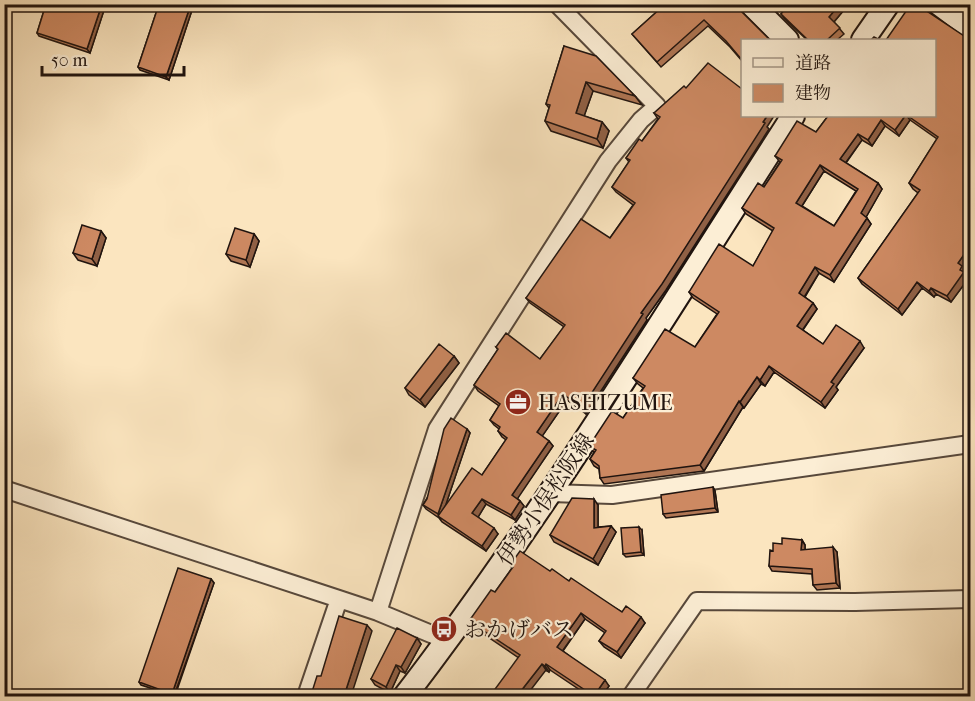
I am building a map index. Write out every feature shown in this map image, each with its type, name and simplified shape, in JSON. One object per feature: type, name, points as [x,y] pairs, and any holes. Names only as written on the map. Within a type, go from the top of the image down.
[{"type":"main road","points":[[751,4],[786,39]]},
{"type":"main road","points":[[864,39],[888,4]]},
{"type":"main road","points":[[939,4],[970,27]]},
{"type":"main road","name":"伊勢小俣松阪線","points":[[405,696],[448,641],[550,493],[792,117]]},
{"type":"street","points":[[378,612],[437,429],[608,161],[641,120],[657,106],[557,4]]},
{"type":"street","points":[[550,493],[612,495],[970,444]]},
{"type":"street","points":[[4,489],[378,612],[448,641]]},
{"type":"street","points":[[306,696],[339,599]]},
{"type":"street","points":[[631,696],[697,601],[855,602],[970,599]]},
{"type":"building","points":[[46,4],[102,4],[87,49],[37,33]]},
{"type":"building","points":[[159,4],[191,4],[166,77],[138,67]]},
{"type":"building","points":[[662,4],[736,4],[769,39],[741,39],[741,59],[704,20],[657,62],[632,34],[663,6]]},
{"type":"building","points":[[789,4],[840,4],[829,17],[840,28],[828,39],[807,39],[781,14]]},
{"type":"building","points":[[911,4],[916,4],[970,40],[970,246],[958,263],[962,266],[960,270],[964,272],[947,296],[931,288],[929,291],[917,282],[898,309],[858,278],[920,190],[909,183],[938,137],[909,117],[936,117],[936,39],[887,39]]},
{"type":"building","points":[[564,46],[596,56],[635,96],[586,82],[576,113],[602,122],[597,139],[545,121],[550,105],[546,104]]},
{"type":"building","points":[[708,63],[741,88],[741,117],[766,117],[763,122],[765,123],[582,408],[563,394],[537,432],[549,441],[512,495],[520,501],[511,515],[482,499],[472,513],[494,528],[482,546],[438,516],[472,468],[482,475],[507,438],[498,431],[500,427],[490,420],[500,404],[474,385],[506,333],[540,359],[565,325],[526,298],[581,219],[610,238],[635,203],[612,187],[630,160],[626,158],[639,139],[642,141],[660,117],[654,113],[684,86],[686,88]]},
{"type":"building","points":[[827,117],[904,117],[895,130],[881,120],[868,140],[858,134],[840,159],[878,183],[861,213],[867,218],[830,275],[815,267],[799,293],[813,303],[797,326],[823,344],[836,325],[860,341],[831,382],[834,384],[821,402],[769,366],[760,380],[757,377],[739,401],[700,465],[600,478],[599,466],[590,459],[596,450],[589,446],[612,411],[623,418],[645,386],[633,378],[665,329],[695,347],[719,312],[689,292],[719,244],[753,266],[774,228],[742,208],[758,183],[764,187],[782,160],[775,156],[797,121],[816,132]],"holes":[[[820,165],[858,189],[834,226],[796,203]]]},
{"type":"building","points":[[82,225],[101,231],[92,259],[73,253]]},
{"type":"building","points":[[235,228],[254,234],[246,260],[226,254]]},
{"type":"building","points":[[439,344],[454,356],[420,400],[405,388]]},
{"type":"building","points":[[451,418],[467,429],[438,514],[423,505],[427,499],[444,429]]},
{"type":"building","points":[[713,487],[715,508],[663,514],[661,495]]},
{"type":"building","points":[[572,498],[594,499],[594,528],[611,526],[593,559],[550,535]]},
{"type":"building","points":[[639,527],[641,552],[623,554],[621,528]]},
{"type":"building","points":[[782,538],[802,540],[801,550],[833,547],[836,583],[813,585],[812,569],[769,566],[773,543],[782,544]]},
{"type":"building","points":[[520,551],[550,571],[552,569],[569,581],[571,578],[622,612],[626,606],[641,617],[617,652],[599,641],[606,631],[581,613],[557,647],[605,680],[594,696],[546,664],[545,666],[542,664],[517,696],[490,696],[520,655],[469,621],[491,590],[495,592],[513,567],[510,565]]},
{"type":"building","points":[[178,568],[211,579],[172,694],[139,682]]},
{"type":"building","points":[[339,616],[367,625],[344,696],[313,696],[311,695],[317,676],[321,676]]},
{"type":"building","points":[[397,628],[417,638],[401,667],[396,665],[386,687],[371,679]]},
{"type":"place","name":"HASHIZUME","points":[[518,402]]},
{"type":"place","name":"おかげバス","points":[[444,629]]}]
